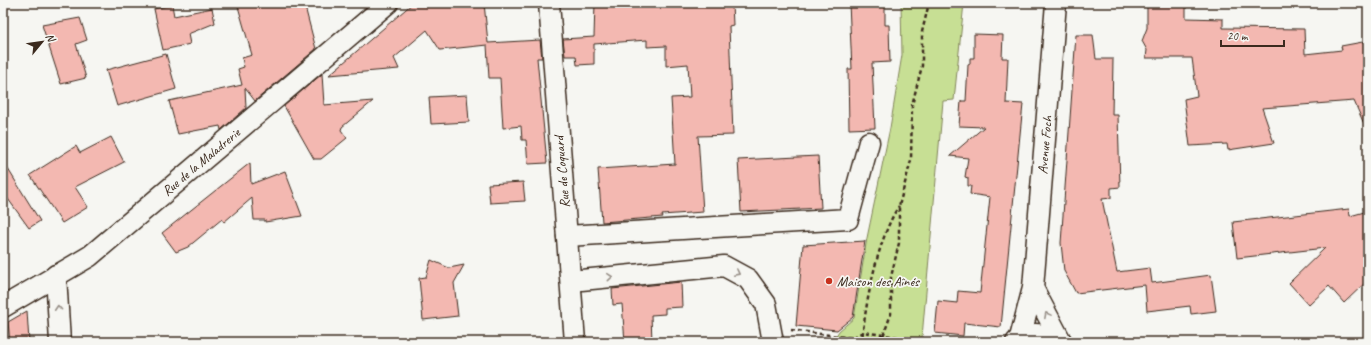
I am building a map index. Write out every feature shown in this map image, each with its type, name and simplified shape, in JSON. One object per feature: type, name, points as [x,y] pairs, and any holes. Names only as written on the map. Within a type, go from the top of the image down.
[{"type":"street","name":"Rue de la Maladrerie","points":[[3,307],[90,256],[388,3]]},
{"type":"street","name":"Rue de Coquard","points":[[549,3],[575,342]]},
{"type":"street","name":"Avenue Foch","points":[[1018,340],[1033,288],[1056,3]]},
{"type":"street","points":[[567,236],[848,219],[869,142]]},
{"type":"street","points":[[571,281],[724,266],[748,279],[766,304],[773,342]]},
{"type":"street","points":[[56,275],[60,342]]},
{"type":"street","name":"Avenue Foch","points":[[1033,288],[1062,342]]},
{"type":"street","name":"Avenue Foch","points":[[1018,340],[1039,333],[1062,342]]},
{"type":"path","points":[[862,342],[871,287],[884,235],[899,206],[911,160],[912,105],[922,66],[922,32],[929,3]]},
{"type":"path","points":[[881,342],[891,314],[891,277],[899,243],[899,206]]},
{"type":"path","points":[[863,332],[933,342]]},
{"type":"green space","points":[[901,3],[964,3],[954,100],[943,101],[922,337],[919,342],[829,342],[829,339],[834,339],[839,331],[854,318],[867,238],[890,128],[902,55]]},
{"type":"building","points":[[237,3],[304,3],[316,49],[255,101],[245,88],[246,108],[221,130],[220,126],[178,134],[169,101],[242,85],[238,69],[244,67],[242,58],[252,55]]},
{"type":"building","points":[[413,3],[484,3],[488,43],[540,40],[542,58],[537,58],[547,163],[528,164],[526,140],[522,140],[521,126],[503,128],[500,78],[489,78],[487,45],[440,50],[427,30],[394,58],[399,69],[329,75]]},
{"type":"building","points":[[595,3],[732,4],[733,25],[729,26],[733,135],[698,136],[703,212],[602,222],[598,169],[675,164],[671,98],[690,97],[688,64],[666,66],[666,46],[647,47],[647,40],[594,44],[594,64],[577,65],[576,56],[565,56],[563,39],[594,37]]},
{"type":"building","points":[[849,3],[885,3],[885,25],[889,25],[890,62],[872,63],[875,128],[849,129],[848,69],[852,69]]},
{"type":"building","points":[[1147,3],[1186,3],[1186,18],[1223,19],[1223,28],[1304,29],[1305,54],[1342,50],[1341,46],[1368,41],[1368,133],[1354,101],[1262,108],[1274,143],[1228,150],[1227,144],[1190,146],[1184,99],[1197,96],[1192,58],[1146,58],[1147,50],[1142,41],[1147,28]]},
{"type":"building","points":[[172,5],[174,16],[212,8],[215,23],[188,34],[190,44],[163,50],[154,9]]},
{"type":"building","points":[[80,18],[87,40],[76,44],[86,78],[61,84],[42,25]]},
{"type":"building","points":[[974,34],[1003,35],[1002,58],[1008,58],[1006,103],[1023,104],[1001,327],[964,323],[963,336],[935,333],[938,301],[957,303],[958,291],[980,293],[990,197],[970,194],[971,186],[968,186],[968,178],[965,177],[968,158],[950,156],[984,127],[959,126],[961,101],[966,101],[968,65],[970,64],[970,58],[974,58]]},
{"type":"building","points":[[1076,35],[1093,35],[1096,59],[1113,59],[1112,115],[1118,115],[1120,187],[1111,188],[1111,198],[1102,199],[1117,272],[1150,268],[1152,283],[1211,275],[1216,311],[1191,314],[1190,306],[1147,311],[1145,285],[1076,293],[1064,271],[1061,243]]},
{"type":"building","points":[[166,54],[176,89],[117,106],[106,70]]},
{"type":"building","points":[[322,74],[324,105],[373,101],[342,127],[341,130],[347,138],[321,159],[314,159],[284,106]]},
{"type":"building","points":[[467,95],[469,122],[431,124],[429,97]]},
{"type":"building","points":[[111,137],[124,162],[75,187],[88,207],[62,223],[30,175],[76,146],[80,153]]},
{"type":"building","points":[[818,156],[821,208],[741,212],[738,160]]},
{"type":"building","points":[[3,161],[40,221],[29,228],[3,192]]},
{"type":"building","points":[[250,163],[251,184],[285,171],[302,216],[265,222],[265,220],[254,220],[252,198],[224,222],[222,219],[188,247],[176,252],[162,233]]},
{"type":"building","points":[[523,182],[525,201],[490,203],[488,184]]},
{"type":"building","points":[[1349,209],[1350,216],[1368,211],[1368,280],[1344,303],[1329,286],[1309,305],[1289,283],[1325,248],[1237,258],[1233,222]]},
{"type":"building","name":"Maison des Aînés","points":[[865,241],[853,317],[837,330],[796,326],[803,245]]},
{"type":"building","points":[[431,260],[449,268],[464,265],[454,283],[458,316],[423,320],[419,278],[426,277]]},
{"type":"building","points":[[681,282],[682,307],[665,308],[665,314],[651,315],[652,342],[625,342],[622,304],[613,305],[612,289]]},
{"type":"building","points":[[27,311],[29,342],[10,342],[8,322]]},
{"type":"place","name":"Maison des Aînés","points":[[829,281]]}]
